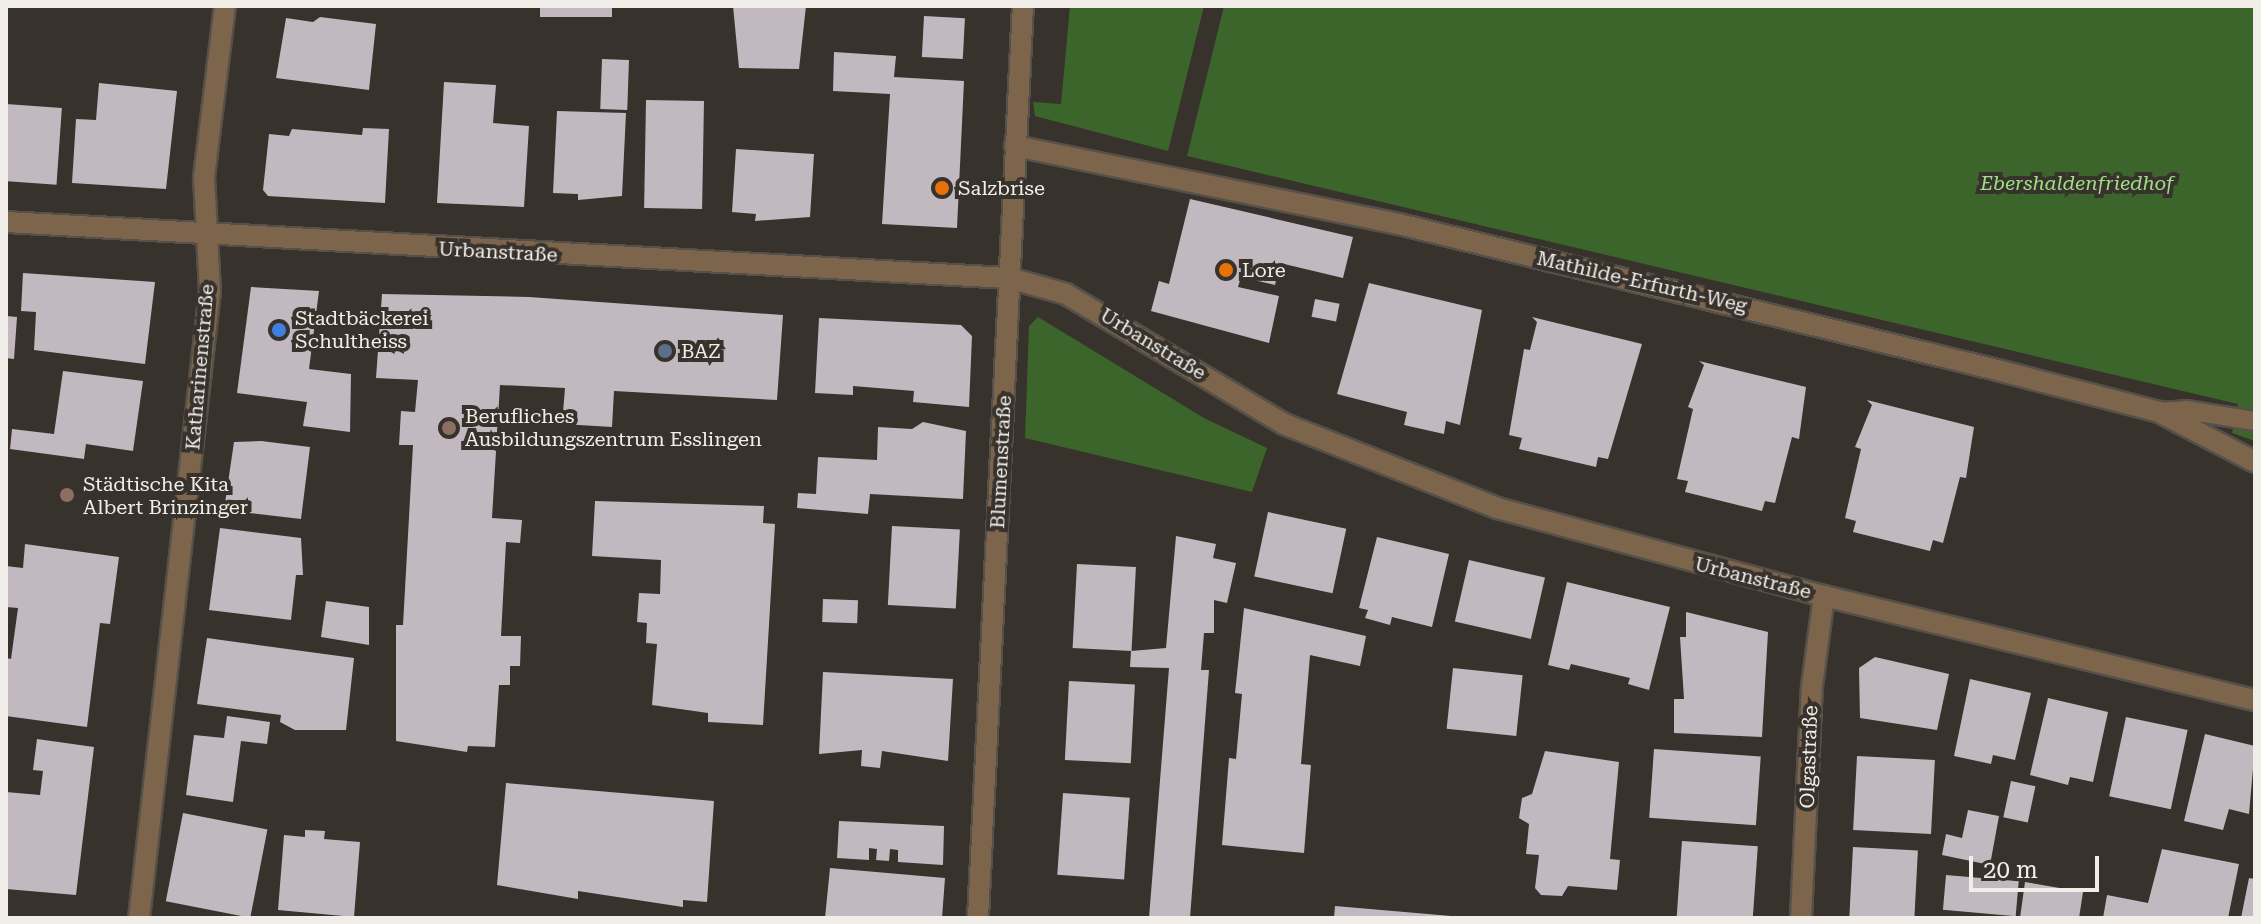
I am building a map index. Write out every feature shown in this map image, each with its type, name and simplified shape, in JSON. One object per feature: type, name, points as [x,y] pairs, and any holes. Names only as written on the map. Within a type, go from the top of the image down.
[{"type":"street","name":"Katharinenstraße","points":[[139,918],[210,291],[204,177],[225,6]]},
{"type":"street","name":"Blumenstraße","points":[[978,918],[1023,6]]},
{"type":"street","name":"Mathilde-Erfurth-Weg","points":[[1015,146],[1399,224],[2159,412],[2255,462]]},
{"type":"street","name":"Urbanstraße","points":[[6,222],[1009,278],[1066,294],[1284,424],[1407,477],[1600,539],[2255,700]]},
{"type":"street","name":"Olgastraße","points":[[1801,918],[1812,686],[1824,596]]},
{"type":"lane","points":[[2159,412],[2186,410],[2255,421]]},
{"type":"green space","points":[[1070,6],[1204,6],[1168,151],[1035,116],[1033,102],[1061,104]]},
{"type":"green space","name":"Ebershaldenfriedhof","points":[[1224,6],[2255,6],[2255,441],[2232,433],[2238,404],[1187,156]]},
{"type":"green space","points":[[1038,317],[1204,418],[1267,448],[1252,492],[1025,438],[1029,326]]},
{"type":"building","points":[[540,6],[612,6],[612,17],[540,17]]},
{"type":"building","points":[[733,6],[806,6],[799,69],[739,68]]},
{"type":"building","points":[[924,16],[965,18],[963,59],[922,57]]},
{"type":"building","points":[[320,17],[376,24],[369,90],[276,78],[286,18],[313,22]]},
{"type":"building","points":[[834,52],[896,56],[894,77],[964,81],[957,228],[882,224],[890,94],[833,91]]},
{"type":"building","points":[[602,59],[629,60],[627,110],[600,109]]},
{"type":"building","points":[[444,82],[496,85],[493,123],[529,126],[524,207],[437,203]]},
{"type":"building","points":[[99,83],[177,91],[166,189],[72,183],[76,119],[96,120]]},
{"type":"building","points":[[646,100],[704,101],[702,209],[644,208]]},
{"type":"building","points":[[6,104],[62,108],[56,185],[6,181]]},
{"type":"building","points":[[557,111],[626,113],[622,196],[578,200],[578,194],[553,193]]},
{"type":"building","points":[[363,128],[389,129],[385,203],[268,196],[263,190],[269,134],[289,136],[292,129],[362,135]]},
{"type":"building","points":[[736,149],[814,154],[810,217],[755,221],[756,214],[732,212]]},
{"type":"building","name":"Lore","points":[[1190,199],[1353,237],[1343,278],[1280,263],[1275,285],[1241,277],[1238,287],[1279,296],[1269,343],[1151,311],[1159,281],[1169,284]]},
{"type":"building","points":[[23,273],[155,282],[145,364],[34,350],[36,312],[21,311]]},
{"type":"building","points":[[1369,283],[1482,310],[1460,425],[1446,421],[1444,434],[1404,425],[1407,412],[1337,394]]},
{"type":"building","name":"Stadtbäckerei Schultheiss","points":[[251,287],[319,291],[309,369],[351,374],[350,432],[303,426],[307,402],[237,393]]},
{"type":"building","points":[[382,294],[529,297],[783,315],[777,400],[614,391],[612,427],[562,424],[565,388],[500,385],[492,518],[522,520],[520,543],[506,542],[501,636],[521,636],[520,666],[510,666],[510,685],[499,685],[495,747],[468,746],[467,752],[396,741],[396,625],[403,625],[413,445],[399,445],[401,411],[415,412],[418,380],[376,378]]},
{"type":"building","points":[[1315,299],[1340,304],[1336,321],[1312,317]]},
{"type":"building","points":[[6,316],[17,317],[14,359],[6,358]]},
{"type":"building","points":[[1532,317],[1642,344],[1608,459],[1598,457],[1596,467],[1519,449],[1522,438],[1509,435],[1524,349],[1530,350],[1537,322]]},
{"type":"building","points":[[819,318],[961,325],[972,336],[969,407],[913,402],[914,391],[853,386],[853,395],[815,393]]},
{"type":"building","points":[[1699,361],[1806,387],[1799,439],[1792,437],[1775,503],[1765,501],[1762,511],[1685,492],[1688,481],[1677,479],[1693,409],[1688,407],[1704,365]]},
{"type":"building","points":[[63,371],[143,381],[133,451],[86,444],[84,459],[10,449],[12,429],[54,434]]},
{"type":"building","points":[[1867,400],[1974,427],[1966,478],[1960,477],[1943,543],[1933,540],[1930,551],[1853,532],[1856,521],[1845,518],[1861,449],[1855,447],[1872,405]]},
{"type":"building","points":[[923,422],[966,431],[963,499],[870,494],[868,514],[797,508],[798,493],[816,494],[818,457],[877,460],[878,427],[912,429]]},
{"type":"building","points":[[261,441],[310,447],[301,519],[224,510],[234,442]]},
{"type":"building","points":[[595,501],[764,506],[763,523],[775,524],[763,725],[708,722],[708,713],[652,705],[657,644],[646,643],[647,623],[637,622],[639,593],[660,594],[661,560],[592,556]]},
{"type":"building","points":[[1268,512],[1346,529],[1333,593],[1254,577]]},
{"type":"building","points":[[892,526],[960,530],[956,608],[888,605]]},
{"type":"building","points":[[220,528],[301,538],[303,575],[296,575],[291,620],[209,610]]},
{"type":"building","points":[[1176,536],[1216,544],[1213,558],[1236,563],[1227,603],[1214,600],[1214,633],[1204,633],[1201,670],[1209,670],[1190,918],[1149,918],[1169,668],[1130,667],[1131,651],[1166,648]]},
{"type":"building","points":[[1377,537],[1449,554],[1432,627],[1392,617],[1390,625],[1365,618],[1368,610],[1359,608]]},
{"type":"building","points":[[25,544],[119,557],[110,624],[100,623],[87,727],[6,716],[6,658],[11,659],[18,608],[6,607],[6,566],[23,568]]},
{"type":"building","points":[[1469,560],[1545,578],[1531,639],[1455,621]]},
{"type":"building","points":[[1077,564],[1136,567],[1132,651],[1073,648]]},
{"type":"building","points":[[1567,582],[1670,607],[1649,690],[1628,684],[1630,678],[1571,664],[1569,670],[1548,665]]},
{"type":"building","points":[[823,599],[858,600],[857,623],[822,622]]},
{"type":"building","points":[[326,601],[369,607],[369,645],[321,637]]},
{"type":"building","points":[[1244,608],[1366,636],[1360,666],[1310,655],[1301,764],[1311,765],[1304,853],[1222,845],[1229,758],[1236,759],[1242,694],[1235,693]]},
{"type":"building","points":[[1686,612],[1768,632],[1762,737],[1674,733],[1674,699],[1684,699],[1680,637],[1686,637]]},
{"type":"building","points":[[207,638],[354,658],[346,730],[295,730],[280,722],[281,715],[197,704]]},
{"type":"building","points":[[1875,657],[1949,674],[1937,730],[1860,718],[1859,668]]},
{"type":"building","points":[[1453,668],[1523,675],[1516,736],[1447,729]]},
{"type":"building","points":[[823,672],[953,679],[948,761],[882,751],[880,768],[861,766],[862,750],[819,754]]},
{"type":"building","points":[[1970,679],[2031,693],[2015,760],[1993,755],[1991,764],[1954,756]]},
{"type":"building","points":[[1069,681],[1135,684],[1131,763],[1065,760]]},
{"type":"building","points":[[2048,698],[2108,712],[2093,782],[2070,777],[2068,785],[2030,775]]},
{"type":"building","points":[[227,716],[270,722],[267,744],[241,741],[233,802],[186,795],[194,735],[224,738]]},
{"type":"building","points":[[2126,717],[2188,730],[2171,809],[2109,796]]},
{"type":"building","points":[[2205,734],[2255,746],[2249,814],[2229,809],[2223,830],[2184,821]]},
{"type":"building","points":[[37,739],[94,747],[76,895],[6,889],[6,792],[40,795],[43,771],[33,770]]},
{"type":"building","points":[[1654,749],[1761,756],[1756,825],[1649,818]]},
{"type":"building","points":[[1545,751],[1619,762],[1610,859],[1620,860],[1617,890],[1568,886],[1562,896],[1541,895],[1535,888],[1539,855],[1526,854],[1529,824],[1519,818],[1522,798],[1532,794]]},
{"type":"building","points":[[1857,756],[1935,760],[1931,834],[1853,830]]},
{"type":"building","points":[[2011,781],[2035,786],[2028,822],[2003,817]]},
{"type":"building","points":[[506,783],[714,801],[707,902],[683,900],[683,907],[578,891],[578,899],[497,885]]},
{"type":"building","points":[[1063,793],[1130,798],[1124,879],[1057,875]]},
{"type":"building","points":[[1968,810],[1999,816],[1990,865],[1942,855],[1946,834],[1962,838]]},
{"type":"building","points":[[183,813],[267,829],[250,918],[166,901]]},
{"type":"building","points":[[839,821],[944,826],[943,865],[898,862],[898,850],[890,849],[889,861],[876,860],[877,849],[869,848],[869,860],[837,858]]},
{"type":"building","points":[[305,830],[325,831],[324,839],[360,842],[354,917],[278,910],[284,835],[305,837]]},
{"type":"building","points":[[1682,841],[1758,846],[1753,918],[1677,918]]},
{"type":"building","points":[[1853,847],[1918,850],[1914,918],[1849,918]]},
{"type":"building","points":[[2162,849],[2239,864],[2228,918],[2103,918],[2107,895],[2148,903]]},
{"type":"building","points":[[830,868],[945,878],[942,918],[825,918]]},
{"type":"building","points":[[1946,875],[2019,881],[2016,916],[1943,910]]},
{"type":"building","points":[[2249,878],[2255,879],[2255,918],[2241,918]]},
{"type":"building","points":[[2025,882],[2083,892],[2079,918],[2020,918]]},
{"type":"building","points":[[1335,906],[1451,916],[1451,918],[1334,918]]},
{"type":"place","name":"Salzbrise","points":[[942,188]]},
{"type":"place","name":"Lore","points":[[1226,270]]},
{"type":"place","name":"Stadtbäckerei Schultheiss","points":[[279,330]]},
{"type":"place","name":"BAZ","points":[[665,351]]},
{"type":"place","name":"Berufliches Ausbildungszentrum Esslingen","points":[[449,428]]},
{"type":"place","name":"Städtische Kita Albert Brinzinger","points":[[67,495]]}]
